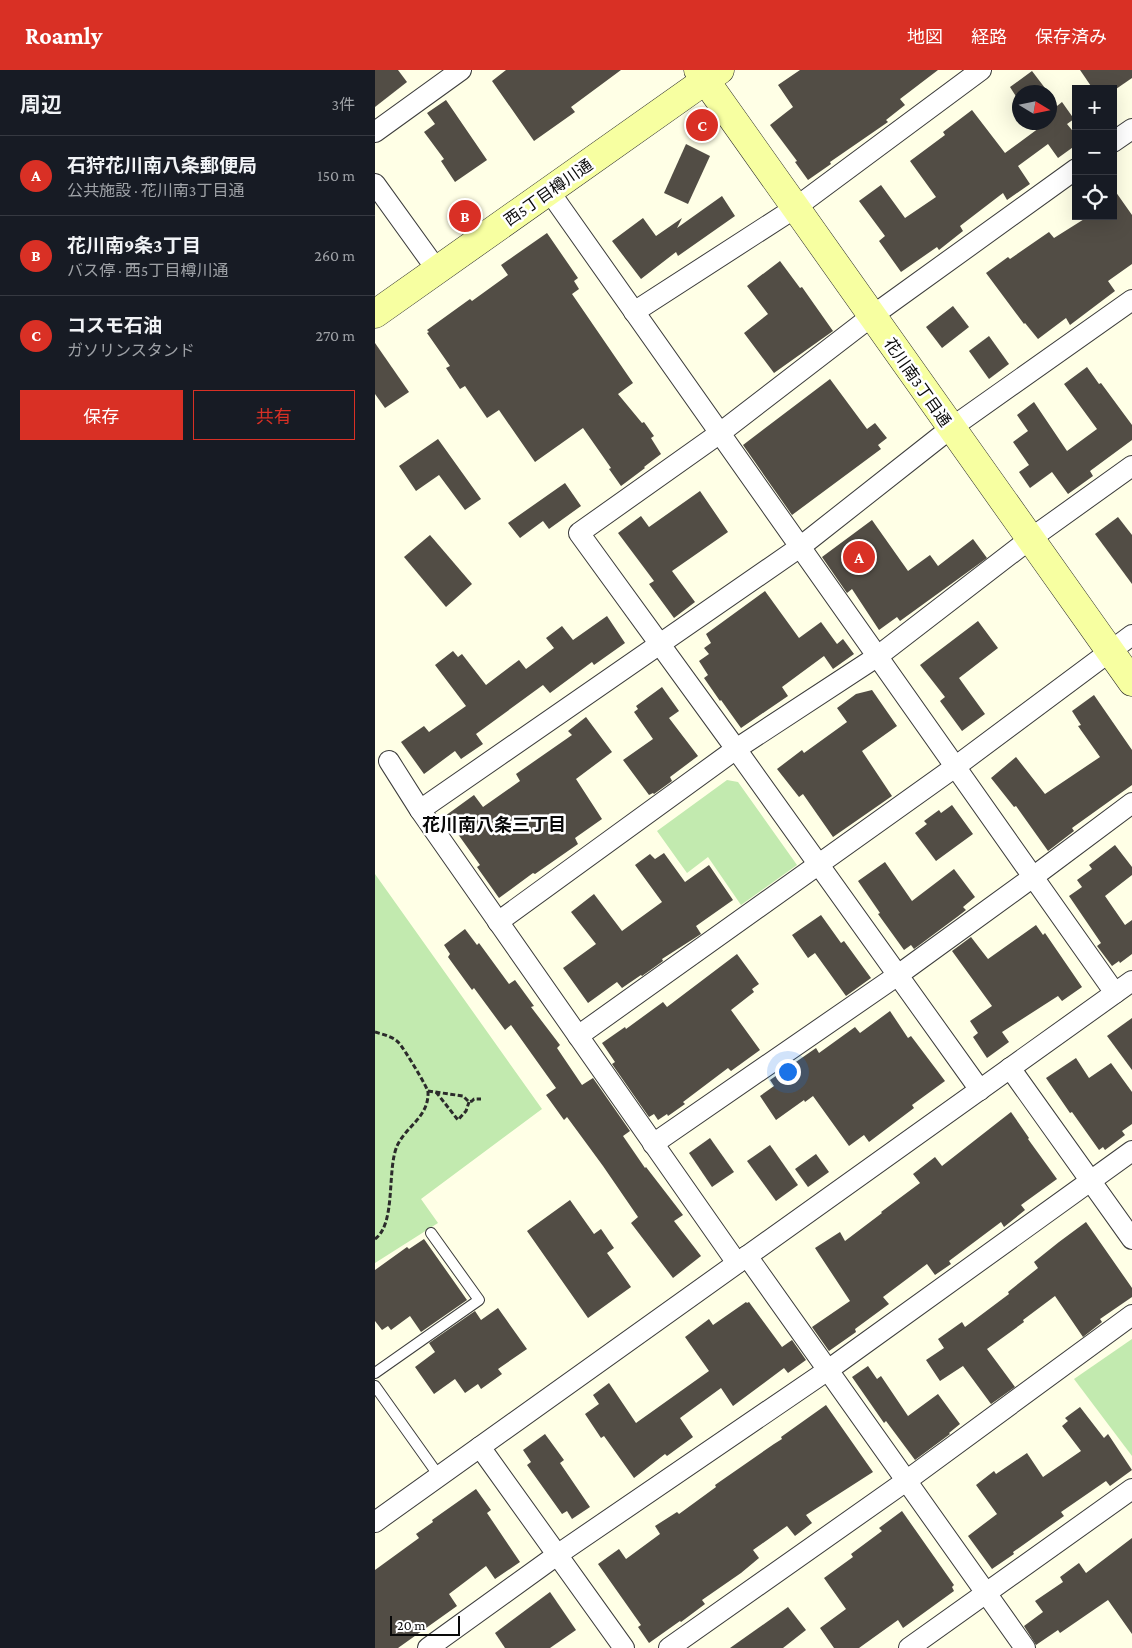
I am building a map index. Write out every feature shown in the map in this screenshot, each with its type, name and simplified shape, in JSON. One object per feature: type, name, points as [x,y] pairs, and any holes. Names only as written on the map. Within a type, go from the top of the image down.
[{"type":"street","points":[[375,132],[461,70]]},
{"type":"street","points":[[634,312],[795,208],[981,70]]},
{"type":"street","name":"花川南3丁目通","points":[[708,73],[795,208],[1132,682]]},
{"type":"street","name":"西5丁目樽川通","points":[[375,314],[549,191],[708,73]]},
{"type":"street","points":[[1117,139],[1132,129]]},
{"type":"street","points":[[980,1090],[579,533],[720,433],[872,316],[1072,172]]},
{"type":"street","points":[[375,184],[437,270]]},
{"type":"street","points":[[549,191],[1115,993]]},
{"type":"street","points":[[420,810],[801,547],[951,428],[1132,300]]},
{"type":"street","points":[[498,922],[736,749],[878,656],[1030,539],[1132,466]]},
{"type":"street","points":[[578,1036],[955,767],[1132,635]]},
{"type":"street","points":[[389,761],[420,810],[653,1144],[828,1370],[1025,1648]]},
{"type":"street","points":[[653,1144],[898,975],[1132,803]]},
{"type":"street","points":[[375,1522],[1132,981]]},
{"type":"street","points":[[1010,1068],[1132,1239]]},
{"type":"street","points":[[428,1648],[557,1555],[828,1370],[1132,1151]]},
{"type":"street","points":[[669,1648],[906,1481],[1132,1315]]},
{"type":"street","points":[[480,1447],[624,1648]]},
{"type":"street","points":[[909,1648],[1132,1489]]},
{"type":"lane","points":[[375,1373],[479,1300],[431,1233]]},
{"type":"lane","points":[[375,1386],[439,1476]]},
{"type":"path","points":[[375,1032],[398,1041],[428,1091],[425,1110],[398,1144],[387,1217],[380,1235],[375,1239]]},
{"type":"path","points":[[428,1091],[463,1096],[469,1102]]},
{"type":"path","points":[[436,1092],[458,1120],[466,1111],[469,1102],[474,1098],[481,1099]]},
{"type":"green space","points":[[727,780],[738,782],[797,865],[741,905],[708,857],[687,873],[657,831]]},
{"type":"green space","points":[[375,874],[542,1109],[421,1199],[438,1223],[375,1263]]},
{"type":"green space","points":[[1132,1339],[1132,1456],[1074,1379]]},
{"type":"building","points":[[375,70],[398,70],[407,82],[375,107]]},
{"type":"building","points":[[506,70],[621,70],[571,107],[575,112],[534,141],[492,81]]},
{"type":"building","points":[[800,70],[938,70],[900,99],[905,105],[886,120],[888,122],[830,162],[831,164],[808,180],[795,162],[797,161],[770,125],[793,107],[778,85]]},
{"type":"building","points":[[1080,70],[1132,70],[1132,78],[1117,88],[1117,85],[1090,85]]},
{"type":"building","points":[[1032,71],[1043,85],[1013,85]]},
{"type":"building","points":[[446,100],[487,160],[455,182],[441,161],[444,159],[424,132],[435,124],[427,113]]},
{"type":"building","points":[[1062,102],[1072,116],[1072,120],[1067,124],[1072,130],[1072,148],[1058,158],[1048,144],[1018,166],[1030,184],[1007,200],[1003,193],[960,226],[963,231],[939,250],[937,247],[901,272],[879,241],[885,236],[859,201],[881,185],[905,218],[936,197],[910,161],[945,135],[943,132],[972,110],[1005,153],[1036,130],[1057,130],[1057,106]]},
{"type":"building","points":[[686,144],[710,156],[688,204],[664,193]]},
{"type":"building","points":[[1117,194],[1132,215],[1132,264],[1108,281],[1115,291],[1070,325],[1066,318],[1038,339],[1024,324],[986,273],[1049,232],[1054,238],[1083,220],[1117,220]]},
{"type":"building","points":[[722,196],[735,216],[678,256],[676,252],[641,279],[612,241],[643,218],[656,236],[682,218],[677,228]]},
{"type":"building","points":[[547,233],[578,278],[574,281],[579,289],[572,294],[633,383],[618,394],[642,423],[644,422],[654,436],[651,438],[661,454],[621,486],[583,428],[535,462],[499,410],[487,418],[465,386],[460,389],[446,368],[450,366],[427,333],[429,332],[427,330],[470,299],[472,301],[508,275],[501,265]]},
{"type":"building","points":[[780,261],[800,288],[802,287],[833,331],[774,373],[744,333],[768,314],[747,286]]},
{"type":"building","points":[[953,306],[969,327],[942,348],[926,327]]},
{"type":"building","points":[[989,336],[1009,364],[989,379],[969,351]]},
{"type":"building","points":[[375,343],[409,392],[385,408],[375,394]]},
{"type":"building","points":[[1087,367],[1132,425],[1132,440],[1090,471],[1093,476],[1068,494],[1052,472],[1030,488],[1019,472],[1029,465],[1013,442],[1028,431],[1017,415],[1034,402],[1067,451],[1097,429],[1064,384]]},
{"type":"building","points":[[830,379],[867,429],[875,423],[887,438],[878,445],[881,449],[792,515],[743,445]]},
{"type":"building","points":[[438,439],[481,499],[465,510],[439,475],[416,491],[399,466]]},
{"type":"building","points":[[565,483],[581,506],[549,529],[543,521],[520,538],[508,523]]},
{"type":"building","points":[[700,491],[728,532],[672,571],[695,602],[674,618],[649,584],[654,581],[618,533],[641,516],[649,527]]},
{"type":"building","points":[[1118,517],[1132,535],[1132,584],[1095,534]]},
{"type":"building","points":[[872,520],[908,571],[930,555],[938,566],[973,539],[987,558],[900,621],[897,617],[879,630],[852,589],[847,593],[822,557]]},
{"type":"building","points":[[430,535],[472,584],[446,607],[404,557]]},
{"type":"building","points":[[765,591],[799,638],[821,622],[837,644],[843,639],[854,654],[833,669],[824,656],[782,687],[788,696],[741,728],[704,678],[708,675],[699,661],[709,654],[704,648],[711,643],[706,634]]},
{"type":"building","points":[[607,616],[625,643],[594,665],[592,662],[550,693],[543,685],[476,734],[483,744],[461,759],[455,751],[424,774],[401,742],[424,726],[429,732],[466,706],[435,665],[453,651],[458,657],[462,654],[486,685],[519,660],[526,669],[554,648],[546,638],[562,626],[573,640]]},
{"type":"building","points":[[978,621],[998,648],[959,678],[985,714],[962,731],[940,701],[945,697],[920,665]]},
{"type":"building","points":[[662,687],[679,711],[669,718],[698,756],[670,777],[672,781],[654,794],[649,795],[623,760],[653,739],[634,712],[638,709],[636,706]]},
{"type":"building","points":[[872,690],[897,726],[862,751],[892,796],[833,837],[803,794],[799,797],[777,769],[802,750],[804,753],[847,722],[837,708],[856,694]]},
{"type":"building","points":[[1094,695],[1132,750],[1132,785],[1072,828],[1074,831],[1048,851],[1016,806],[1014,807],[991,778],[1016,757],[1045,794],[1100,757],[1078,726],[1081,725],[1072,711]]},
{"type":"building","points":[[586,717],[612,752],[576,779],[602,819],[575,838],[578,844],[499,898],[477,867],[480,865],[445,816],[474,795],[483,807],[520,781],[516,774],[572,735],[568,731]]},
{"type":"building","points":[[952,805],[973,834],[936,861],[915,833],[927,824],[924,821],[939,810],[941,813]]},
{"type":"building","points":[[1115,845],[1132,867],[1132,875],[1105,896],[1125,925],[1132,920],[1132,954],[1120,963],[1119,961],[1112,966],[1097,946],[1101,943],[1069,896],[1082,887],[1077,880],[1092,869],[1089,865]]},
{"type":"building","points":[[664,853],[685,882],[709,865],[733,900],[696,926],[701,934],[662,959],[663,961],[642,976],[622,988],[617,982],[588,1003],[563,968],[596,944],[571,912],[594,894],[622,931],[662,902],[635,865],[650,854],[655,859]]},
{"type":"building","points":[[885,862],[912,901],[954,869],[975,897],[963,907],[966,910],[957,917],[914,949],[911,945],[904,950],[878,914],[880,913],[858,881]]},
{"type":"building","points":[[821,915],[841,943],[844,941],[871,978],[846,996],[815,953],[808,958],[792,935]]},
{"type":"building","points":[[1036,925],[1043,935],[1045,933],[1082,987],[1062,1001],[1058,996],[1002,1032],[1009,1042],[987,1058],[973,1037],[978,1033],[970,1021],[992,1006],[952,951],[971,937],[988,959]]},
{"type":"building","points":[[465,929],[477,945],[479,943],[509,984],[515,980],[534,1006],[531,1007],[560,1045],[557,1048],[582,1085],[593,1078],[630,1131],[623,1136],[645,1168],[683,1215],[674,1221],[701,1256],[673,1278],[631,1223],[638,1217],[603,1166],[567,1117],[564,1120],[546,1095],[556,1088],[511,1025],[505,1030],[448,957],[450,954],[444,945]]},
{"type":"building","points":[[737,954],[759,984],[752,989],[754,992],[731,1010],[760,1050],[731,1071],[728,1068],[683,1102],[685,1104],[668,1116],[667,1114],[658,1120],[654,1114],[649,1117],[612,1064],[615,1062],[602,1043],[625,1027],[626,1029],[663,1002],[667,1007]]},
{"type":"building","points":[[890,1011],[908,1038],[911,1036],[945,1081],[912,1105],[914,1108],[869,1142],[864,1135],[849,1146],[813,1096],[805,1102],[804,1100],[776,1120],[760,1096],[774,1086],[770,1080],[816,1048],[819,1053],[855,1027],[860,1033]]},
{"type":"building","points":[[1132,1018],[1132,1070],[1107,1036]]},
{"type":"building","points":[[1076,1058],[1089,1078],[1111,1063],[1132,1092],[1132,1124],[1122,1131],[1125,1135],[1105,1150],[1103,1147],[1099,1150],[1046,1078]]},
{"type":"building","points":[[1011,1112],[1057,1179],[1021,1205],[1025,1210],[1004,1227],[1001,1222],[949,1261],[951,1264],[935,1275],[927,1264],[883,1297],[889,1304],[855,1329],[856,1332],[829,1351],[812,1327],[850,1301],[815,1248],[840,1232],[845,1241],[920,1183],[913,1174],[935,1157],[942,1166]]},
{"type":"building","points":[[710,1138],[734,1172],[712,1187],[689,1153]]},
{"type":"building","points":[[770,1145],[798,1185],[776,1201],[747,1161]]},
{"type":"building","points":[[816,1154],[829,1172],[808,1187],[795,1169]]},
{"type":"building","points":[[570,1200],[594,1234],[601,1229],[614,1248],[607,1253],[631,1287],[588,1318],[527,1231]]},
{"type":"building","points":[[1086,1222],[1132,1288],[1132,1297],[1100,1319],[1102,1322],[1083,1337],[1055,1296],[1023,1320],[1024,1322],[987,1349],[1015,1387],[991,1404],[963,1366],[940,1381],[926,1360],[944,1348],[938,1339],[962,1322],[965,1327],[1009,1294],[1008,1292],[1038,1268],[1034,1262]]},
{"type":"building","points":[[424,1239],[467,1300],[421,1332],[410,1316],[391,1330],[388,1326],[382,1330],[375,1321],[375,1270],[407,1247],[409,1249]]},
{"type":"building","points":[[746,1302],[749,1302],[782,1347],[792,1340],[806,1360],[788,1373],[784,1368],[733,1406],[721,1388],[680,1418],[693,1437],[667,1456],[665,1454],[634,1478],[604,1436],[601,1438],[585,1414],[599,1404],[593,1395],[609,1383],[636,1423],[709,1371],[685,1337],[709,1319],[713,1325]]},
{"type":"building","points":[[498,1308],[527,1349],[498,1369],[502,1374],[481,1389],[478,1384],[465,1393],[455,1379],[434,1394],[415,1367],[435,1352],[429,1343],[475,1311],[481,1320]]},
{"type":"building","points":[[868,1366],[877,1379],[881,1376],[908,1416],[938,1394],[960,1424],[950,1434],[915,1460],[886,1421],[884,1423],[852,1377]]},
{"type":"building","points":[[826,1405],[873,1472],[806,1515],[812,1523],[795,1536],[787,1526],[753,1550],[759,1558],[702,1600],[705,1604],[649,1643],[638,1627],[641,1625],[598,1564],[619,1549],[626,1559],[660,1534],[655,1526],[677,1512],[679,1514],[716,1487],[715,1485],[782,1439],[781,1437]]},
{"type":"building","points":[[1080,1407],[1104,1438],[1108,1434],[1132,1470],[1110,1486],[1106,1481],[1061,1512],[1064,1516],[992,1569],[968,1536],[997,1514],[976,1485],[994,1471],[996,1474],[1027,1453],[1043,1477],[1081,1451],[1062,1426],[1068,1421],[1065,1418]]},
{"type":"building","points":[[545,1434],[564,1460],[560,1463],[590,1507],[572,1519],[567,1511],[562,1514],[527,1465],[531,1462],[523,1450]]},
{"type":"building","points":[[476,1489],[491,1510],[487,1513],[520,1562],[495,1579],[486,1566],[449,1594],[457,1606],[398,1648],[375,1648],[375,1570],[419,1538],[416,1534],[433,1522],[432,1520]]},
{"type":"building","points":[[902,1511],[954,1585],[952,1587],[954,1591],[903,1628],[898,1620],[859,1648],[834,1648],[820,1628],[846,1609],[824,1578],[853,1557],[851,1554],[882,1531],[879,1528]]},
{"type":"building","points":[[1132,1538],[1132,1634],[1108,1600],[1060,1633],[1058,1630],[1036,1645],[1024,1626],[1043,1612],[1035,1601],[1063,1582],[1060,1577],[1079,1563],[1086,1573]]},
{"type":"building","points":[[550,1592],[576,1630],[550,1648],[505,1648],[495,1633]]},
{"type":"building","points":[[788,1607],[806,1630],[783,1648],[730,1648]]},
{"type":"place","name":"コスモ石油","points":[[702,125]]},
{"type":"place","name":"花川南9条3丁目","points":[[465,216]]},
{"type":"place","name":"石狩花川南八条郵便局","points":[[859,557]]},
{"type":"district","name":"花川南八条三丁目","points":[[494,825]]}]
